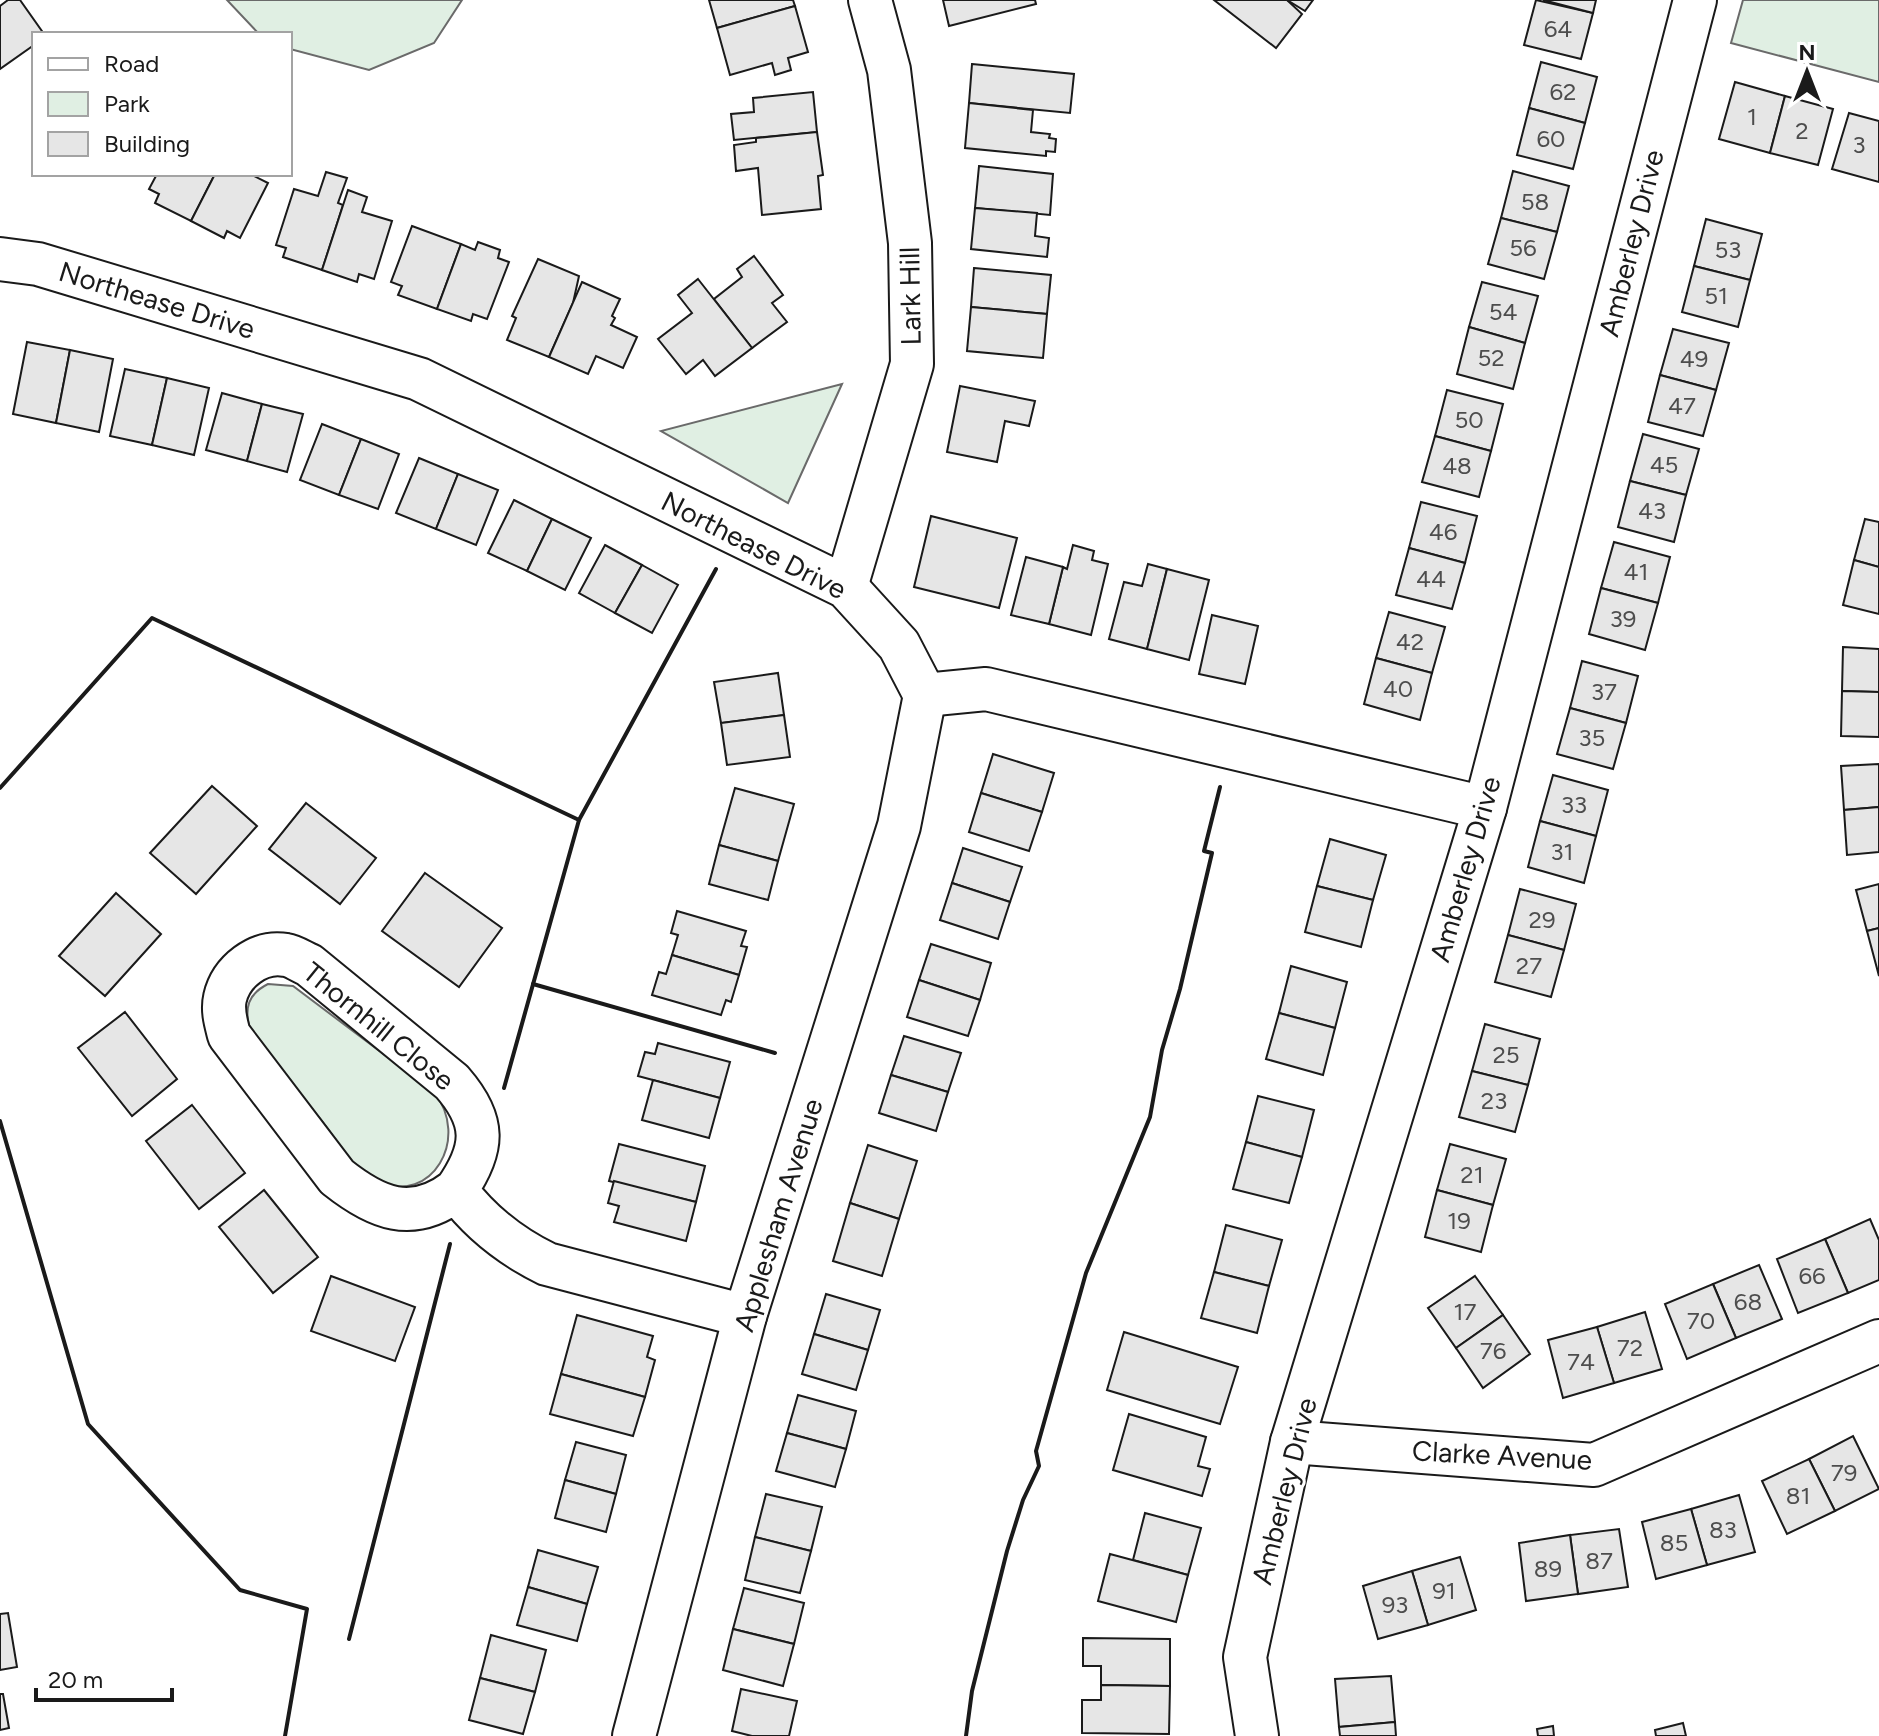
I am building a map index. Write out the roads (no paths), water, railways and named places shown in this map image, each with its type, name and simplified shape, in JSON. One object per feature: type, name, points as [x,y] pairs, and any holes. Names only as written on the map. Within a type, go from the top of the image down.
[{"type":"street","name":"Lark Hill","points":[[846,587],[912,364],[910,243],[889,70],[870,0]]},
{"type":"street","name":"Amberley Drive","points":[[1257,1736],[1245,1657],[1292,1442],[1485,808],[1695,0]]},
{"type":"street","name":"Northease Drive","points":[[0,259],[38,264],[419,379],[846,587],[899,645],[925,695]]},
{"type":"street","points":[[925,695],[986,689],[1485,808]]},
{"type":"street","name":"Applesham Avenue","points":[[634,1736],[745,1316],[899,826],[925,695]]},
{"type":"street","name":"Thornhill Close","points":[[286,955],[309,965],[452,1082],[469,1101],[478,1139],[474,1160],[456,1190],[429,1206],[394,1209],[373,1203],[337,1177],[229,1035],[224,1018],[225,999],[231,982],[240,970],[253,961],[269,956],[286,955]]},
{"type":"street","points":[[456,1190],[489,1228],[547,1264],[745,1316]]},
{"type":"street","name":"Clarke Avenue","points":[[1292,1442],[1594,1465],[1879,1341]]}]
